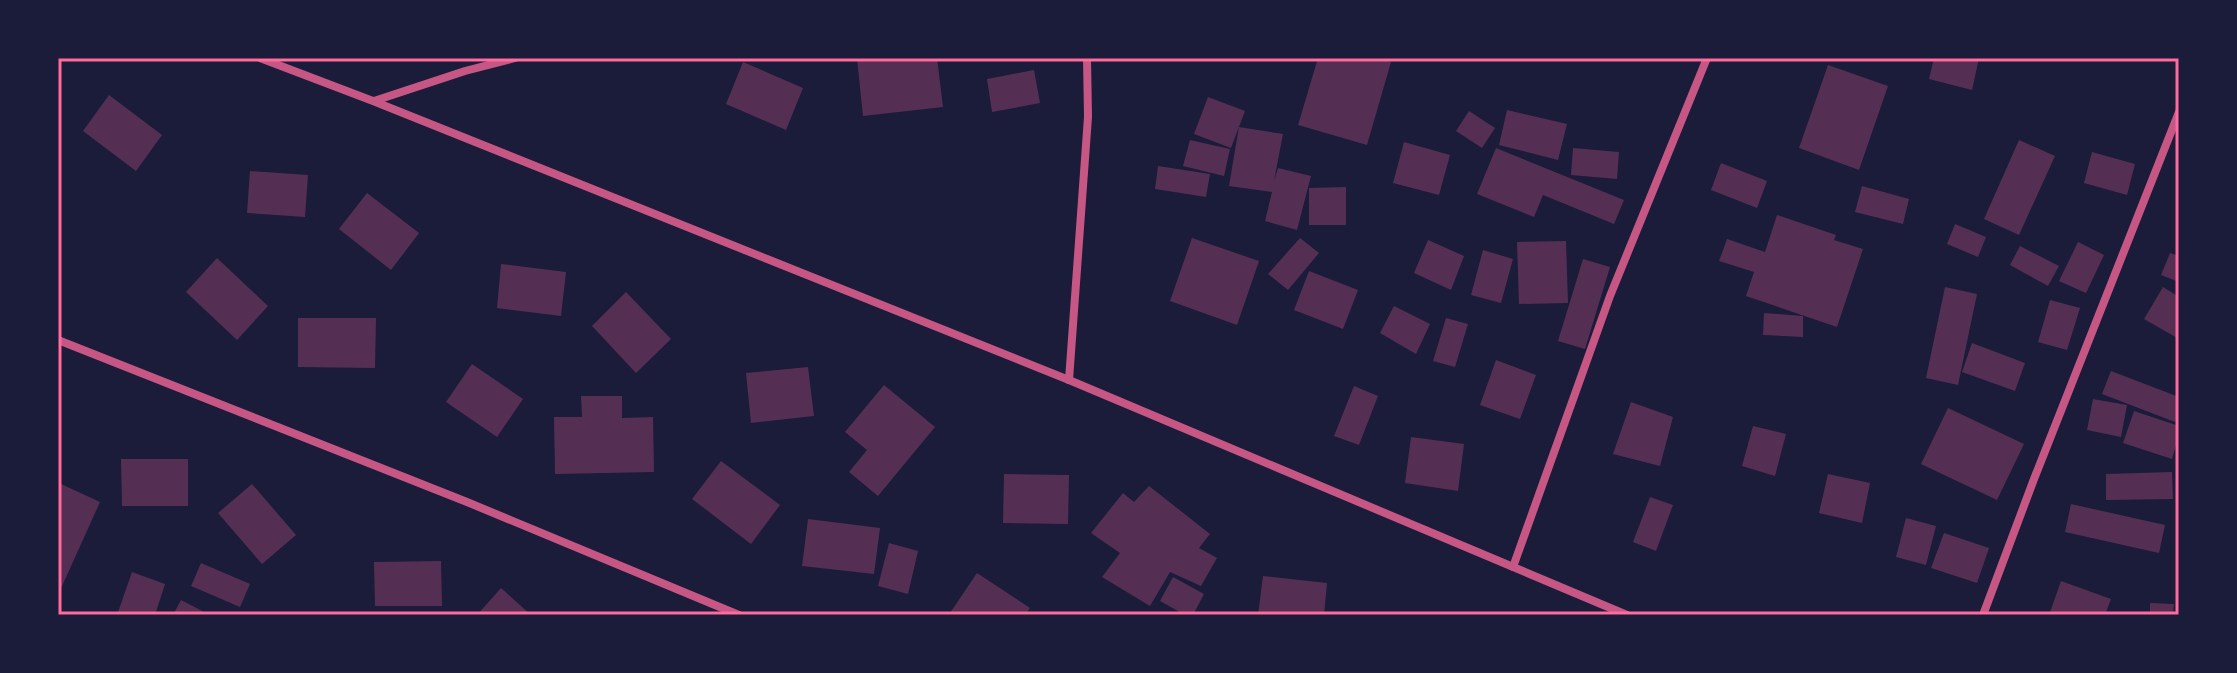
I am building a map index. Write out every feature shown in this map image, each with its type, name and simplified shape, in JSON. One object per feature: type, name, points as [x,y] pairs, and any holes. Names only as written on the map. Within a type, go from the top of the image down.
[{"type":"street","points":[[260,58],[1069,380],[1627,615]]},
{"type":"street","points":[[373,101],[515,58]]},
{"type":"street","points":[[1069,380],[1088,117],[1087,58]]},
{"type":"street","points":[[1513,567],[1610,296],[1707,58]]},
{"type":"street","points":[[1983,615],[2179,112]]},
{"type":"street","points":[[58,340],[467,502],[739,615]]},
{"type":"building","points":[[857,58],[937,58],[943,107],[863,116]]},
{"type":"building","points":[[1318,58],[1377,58],[1391,62],[1367,145],[1298,125]]},
{"type":"building","points":[[1934,58],[1979,58],[1972,90],[1929,79]]},
{"type":"building","points":[[743,62],[803,88],[786,130],[726,104]]},
{"type":"building","points":[[1828,65],[1888,86],[1859,170],[1799,148]]},
{"type":"building","points":[[1034,70],[1040,103],[992,112],[987,79]]},
{"type":"building","points":[[109,95],[162,135],[136,171],[83,131]]},
{"type":"building","points":[[1208,97],[1245,111],[1231,148],[1194,134]]},
{"type":"building","points":[[1507,110],[1567,124],[1558,160],[1499,145]]},
{"type":"building","points":[[1469,111],[1495,128],[1482,148],[1456,131]]},
{"type":"building","points":[[1239,127],[1283,134],[1274,181],[1278,168],[1311,176],[1297,230],[1265,221],[1272,192],[1229,186]]},
{"type":"building","points":[[1190,140],[1230,149],[1224,176],[1183,166]]},
{"type":"building","points":[[2019,140],[2055,156],[2019,235],[1984,219]]},
{"type":"building","points":[[1404,142],[1450,155],[1439,195],[1393,183]]},
{"type":"building","points":[[1496,148],[1624,200],[1614,224],[1543,195],[1534,217],[1477,194]]},
{"type":"building","points":[[1573,148],[1619,152],[1617,179],[1571,175]]},
{"type":"building","points":[[2092,152],[2135,164],[2127,195],[2084,183]]},
{"type":"building","points":[[1721,163],[1767,181],[1757,208],[1711,190]]},
{"type":"building","points":[[1158,166],[1210,174],[1206,197],[1155,189]]},
{"type":"building","points":[[250,171],[308,175],[305,217],[247,213]]},
{"type":"building","points":[[1862,186],[1909,199],[1903,224],[1855,212]]},
{"type":"building","points":[[1346,187],[1346,225],[1309,225],[1309,188]]},
{"type":"building","points":[[367,193],[419,233],[391,270],[339,229]]},
{"type":"building","points":[[1777,215],[1836,235],[1834,240],[1863,249],[1837,327],[1746,296],[1754,272],[1719,261],[1727,239],[1765,252]]},
{"type":"building","points":[[1955,224],[1986,237],[1978,257],[1947,244]]},
{"type":"building","points":[[1192,238],[1259,261],[1237,325],[1170,301]]},
{"type":"building","points":[[1300,238],[1319,253],[1288,290],[1268,274]]},
{"type":"building","points":[[1428,240],[1464,256],[1451,290],[1414,273]]},
{"type":"building","points":[[1566,241],[1568,303],[1519,304],[1517,242]]},
{"type":"building","points":[[2078,242],[2104,255],[2086,293],[2059,281]]},
{"type":"building","points":[[2020,246],[2059,266],[2048,286],[2010,265]]},
{"type":"building","points":[[1483,250],[1513,259],[1501,303],[1471,295]]},
{"type":"building","points":[[2170,253],[2179,256],[2179,282],[2161,275]]},
{"type":"building","points":[[217,258],[268,306],[237,340],[186,292]]},
{"type":"building","points":[[1583,259],[1610,267],[1585,349],[1558,341]]},
{"type":"building","points":[[501,264],[566,272],[561,316],[497,308]]},
{"type":"building","points":[[1309,271],[1358,290],[1343,329],[1294,310]]},
{"type":"building","points":[[1945,287],[1977,294],[1958,385],[1926,378]]},
{"type":"building","points":[[2163,287],[2179,297],[2179,339],[2144,319]]},
{"type":"building","points":[[626,292],[671,339],[636,373],[592,326]]},
{"type":"building","points":[[2050,300],[2080,308],[2067,350],[2038,342]]},
{"type":"building","points":[[1394,306],[1430,324],[1416,354],[1380,333]]},
{"type":"building","points":[[1764,313],[1803,316],[1803,337],[1763,335]]},
{"type":"building","points":[[298,318],[376,318],[375,368],[298,367]]},
{"type":"building","points":[[1446,318],[1468,324],[1455,367],[1433,361]]},
{"type":"building","points":[[1972,343],[2025,363],[2015,391],[1962,372]]},
{"type":"building","points":[[1496,360],[1536,375],[1520,419],[1480,405]]},
{"type":"building","points":[[472,364],[523,399],[497,437],[446,402]]},
{"type":"building","points":[[808,367],[814,416],[751,423],[746,373]]},
{"type":"building","points":[[2111,371],[2179,397],[2179,413],[2175,422],[2102,394]]},
{"type":"building","points":[[884,385],[935,427],[878,496],[849,472],[867,450],[845,432]]},
{"type":"building","points":[[1354,386],[1378,396],[1359,445],[1334,436]]},
{"type":"building","points":[[581,396],[622,396],[622,418],[653,417],[654,472],[555,474],[554,417],[582,417]]},
{"type":"building","points":[[2093,399],[2127,405],[2121,437],[2087,430]]},
{"type":"building","points":[[1631,402],[1673,417],[1660,466],[1613,454]]},
{"type":"building","points":[[1948,408],[2024,444],[1997,500],[1921,464]]},
{"type":"building","points":[[2134,411],[2179,426],[2172,459],[2123,443]]},
{"type":"building","points":[[1753,426],[1786,434],[1775,476],[1742,466]]},
{"type":"building","points":[[1411,437],[1464,444],[1458,491],[1405,483]]},
{"type":"building","points":[[121,459],[188,459],[188,506],[122,506]]},
{"type":"building","points":[[721,461],[780,505],[751,544],[692,499]]},
{"type":"building","points":[[2172,472],[2173,499],[2106,500],[2106,474]]},
{"type":"building","points":[[1004,474],[1069,475],[1068,524],[1003,523]]},
{"type":"building","points":[[1828,474],[1870,483],[1862,523],[1819,513]]},
{"type":"building","points":[[61,484],[100,502],[58,595],[58,491]]},
{"type":"building","points":[[252,484],[296,535],[262,564],[218,513]]},
{"type":"building","points":[[1149,486],[1210,534],[1199,548],[1217,558],[1201,586],[1170,572],[1150,606],[1102,577],[1120,553],[1091,533],[1123,493],[1134,502]]},
{"type":"building","points":[[1650,497],[1673,505],[1656,551],[1633,542]]},
{"type":"building","points":[[2071,504],[2165,525],[2159,553],[2065,532]]},
{"type":"building","points":[[1906,518],[1936,526],[1926,565],[1896,557]]},
{"type":"building","points":[[808,519],[880,528],[874,574],[802,566]]},
{"type":"building","points":[[1944,533],[1989,548],[1977,583],[1931,568]]},
{"type":"building","points":[[889,543],[918,551],[908,594],[878,586]]},
{"type":"building","points":[[441,561],[442,606],[375,606],[374,562]]},
{"type":"building","points":[[201,563],[250,584],[240,607],[191,586]]},
{"type":"building","points":[[132,572],[165,584],[155,615],[117,615]]},
{"type":"building","points":[[977,573],[1030,608],[1025,615],[950,613]]},
{"type":"building","points":[[1263,576],[1327,583],[1324,615],[1258,615]]},
{"type":"building","points":[[1173,577],[1204,594],[1193,615],[1185,615],[1160,601]]},
{"type":"building","points":[[2061,581],[2111,599],[2105,615],[2049,615]]},
{"type":"building","points":[[501,588],[531,615],[477,615]]},
{"type":"building","points":[[181,600],[210,615],[173,615]]},
{"type":"building","points":[[2150,603],[2174,604],[2173,615],[2150,615]]}]
